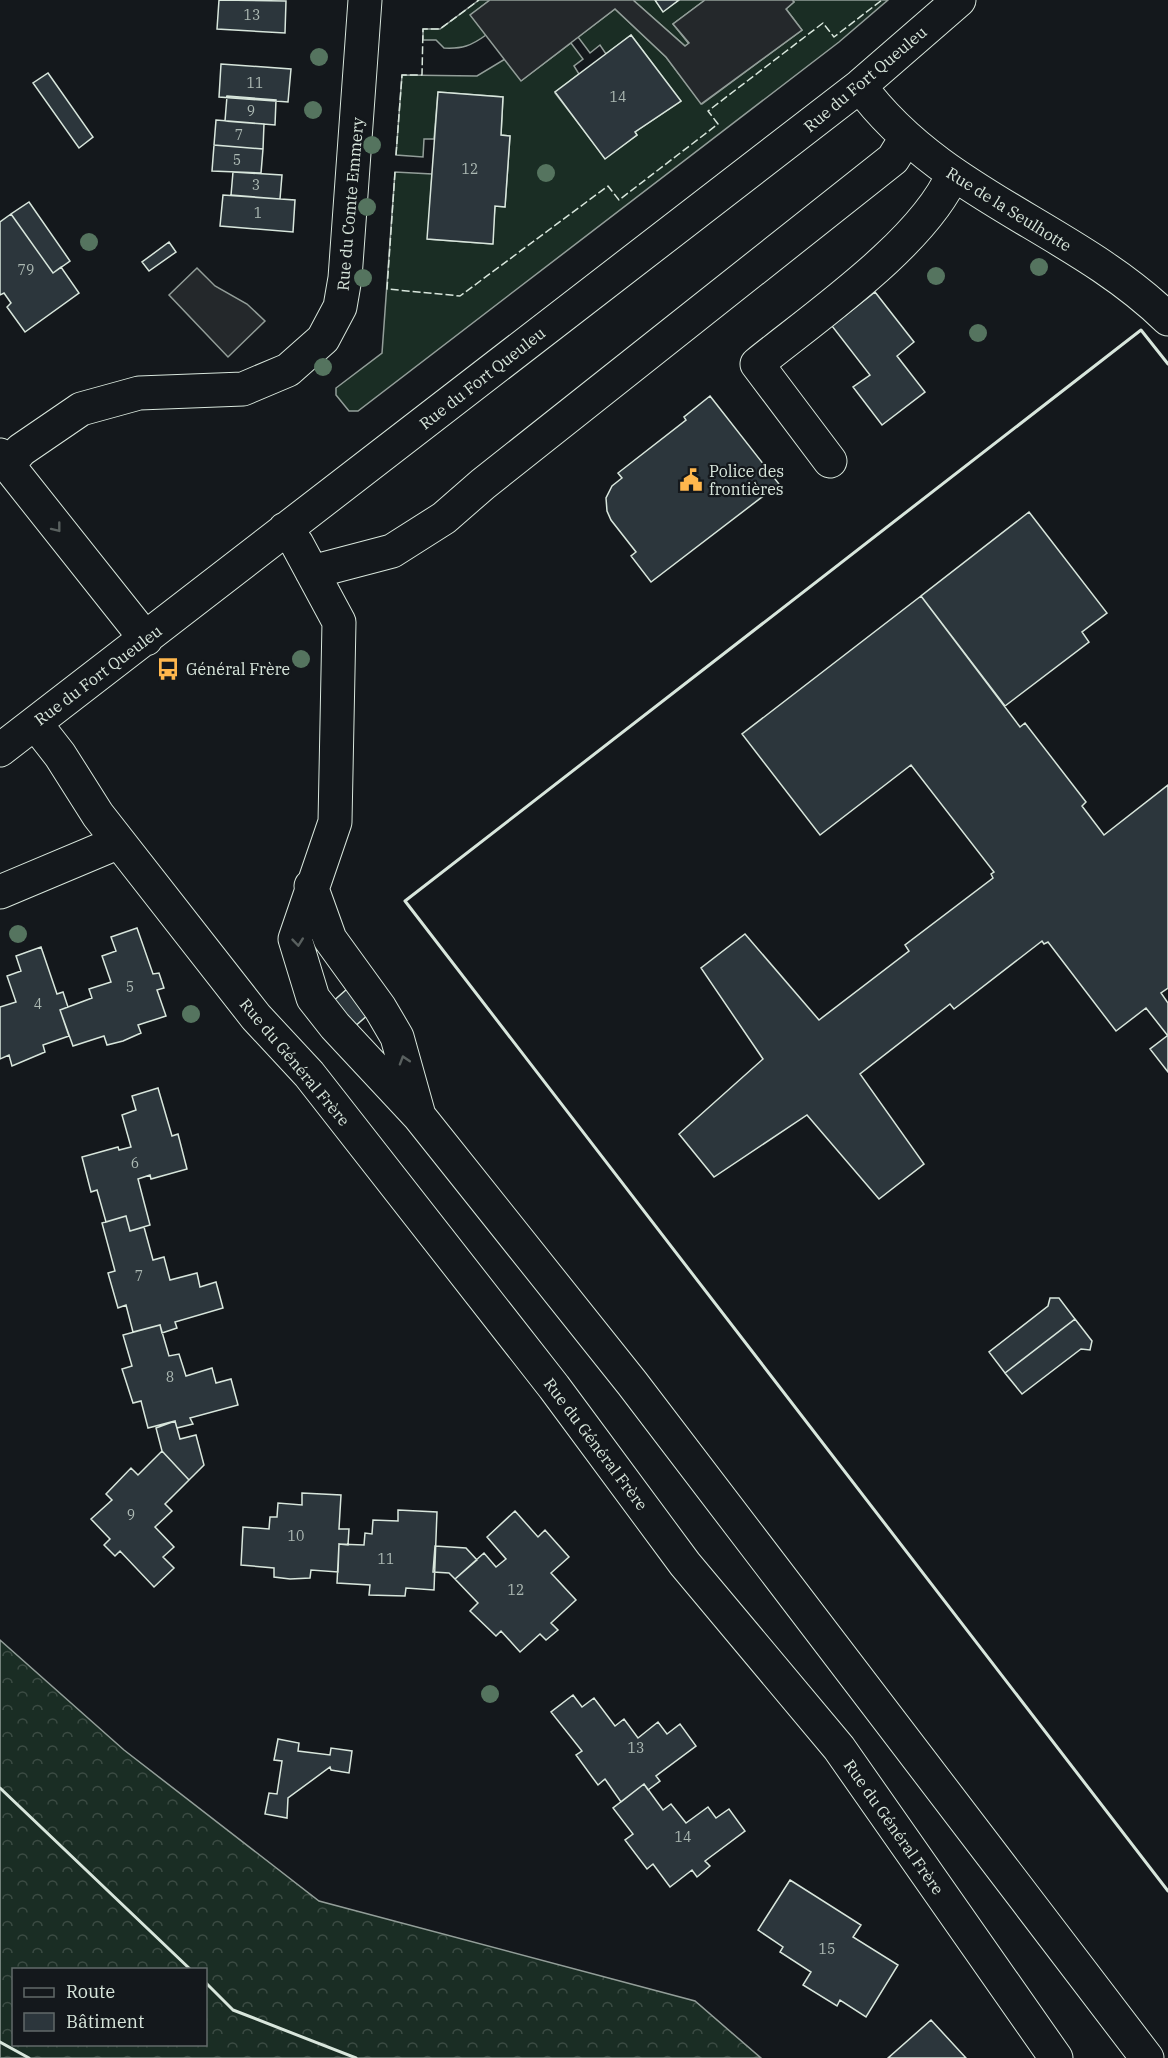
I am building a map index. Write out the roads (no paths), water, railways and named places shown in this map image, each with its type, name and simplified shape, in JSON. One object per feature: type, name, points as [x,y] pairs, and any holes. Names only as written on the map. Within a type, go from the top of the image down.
[{"type":"street","name":"Rue du Comte Emmery","points":[[4,460],[81,409],[139,393],[243,389],[288,370],[322,339],[340,307],[345,278],[365,0]]},
{"type":"street","name":"Rue du Fort Queuleu","points":[[0,750],[860,86],[959,0]]},
{"type":"street","name":"Rue de la Seulhotte","points":[[860,86],[906,138],[953,174],[1106,270],[1168,319]]},
{"type":"street","points":[[312,572],[392,551],[444,518],[483,484],[893,159],[906,138]]},
{"type":"street","points":[[830,461],[757,364],[900,246],[946,191],[953,174]]},
{"type":"street","points":[[4,460],[146,639]]},
{"type":"street","points":[[0,501],[36,501]]},
{"type":"street","points":[[285,529],[297,544],[339,622],[334,822],[311,886],[296,939],[313,998],[335,1026],[419,1116],[639,1393],[1147,2058]]},
{"type":"street","name":"Rue du Général Frère","points":[[35,723],[60,755],[98,815],[256,1017],[309,1074],[554,1387],[685,1564],[839,1748],[1056,2058]]},
{"type":"street","points":[[0,892],[119,842]]},
{"type":"street","points":[[311,886],[330,939],[380,1008],[397,1037],[419,1116]]},
{"type":"place","name":"Police des frontières","points":[[691,480]]},
{"type":"place","name":"Général Frère","points":[[168,669]]}]
